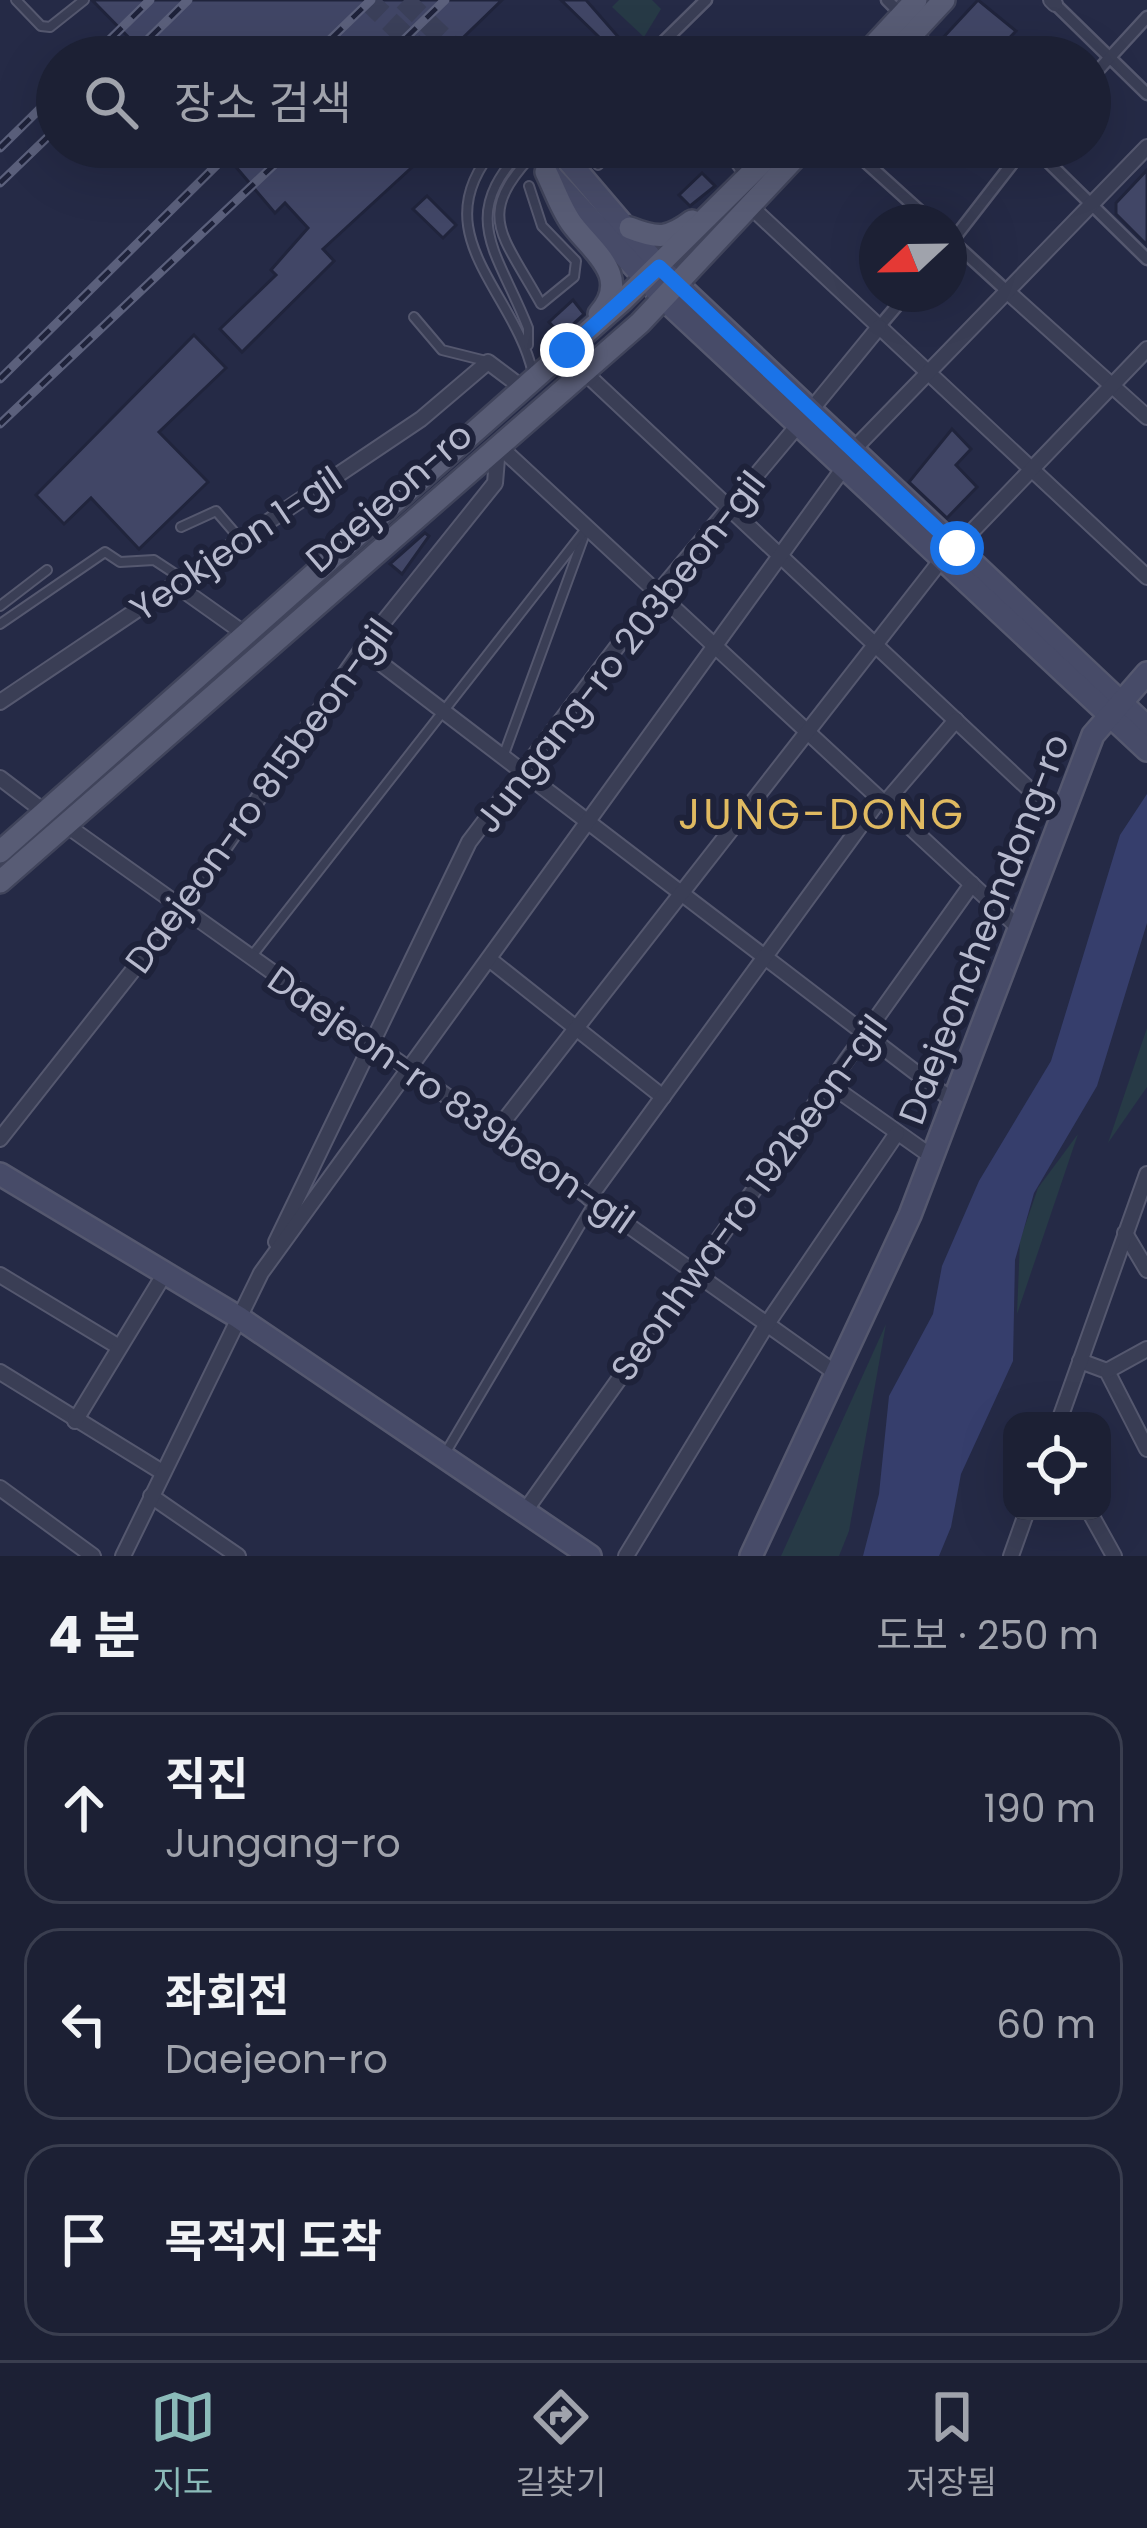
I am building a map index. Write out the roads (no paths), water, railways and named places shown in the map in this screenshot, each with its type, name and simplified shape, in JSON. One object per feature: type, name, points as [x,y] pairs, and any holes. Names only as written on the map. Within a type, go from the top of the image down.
[{"type":"main road","points":[[883,36],[905,12],[944,0]]},
{"type":"main road","points":[[575,168],[630,228],[652,273]]},
{"type":"main road","name":"Daejeon-ro","points":[[0,882],[56,819],[245,634],[652,273],[758,168]]},
{"type":"main road","name":"Daejeon-ro","points":[[0,853],[56,819],[584,371],[672,293],[786,168]]},
{"type":"main road","points":[[537,179],[652,273],[1127,718],[1147,750]]},
{"type":"main road","points":[[537,179],[610,269],[607,304],[567,350]]},
{"type":"main road","points":[[630,228],[656,238],[672,236],[725,205]]},
{"type":"main road","name":"Daejeoncheondong-ro","points":[[754,1551],[931,1156],[1060,818],[1127,718],[1147,673]]},
{"type":"main road","points":[[0,1174],[238,1316],[590,1556]]},
{"type":"street","points":[[669,36],[706,0]]},
{"type":"street","points":[[1053,2],[1088,36]]},
{"type":"street","points":[[905,12],[924,36]]},
{"type":"street","points":[[1111,57],[1147,17]]},
{"type":"street","points":[[1111,59],[1147,94]]},
{"type":"street","points":[[123,1556],[260,1273],[412,1072],[849,458],[1147,148]]},
{"type":"street","points":[[872,168],[912,204]]},
{"type":"street","points":[[967,221],[1011,168]]},
{"type":"street","points":[[1052,168],[1147,259]]},
{"type":"street","points":[[750,206],[1147,577]]},
{"type":"street","points":[[967,256],[1147,417]]},
{"type":"street","points":[[879,327],[892,312]]},
{"type":"street","name":"Jungang-ro 203beon-gil","points":[[260,1273],[469,842],[657,594],[733,509],[879,327]]},
{"type":"street","points":[[496,1131],[950,553],[1147,349]]},
{"type":"street","points":[[488,362],[529,384]]},
{"type":"street","name":"Yeokjeon 1-gil","points":[[0,702],[421,418],[488,362]]},
{"type":"street","points":[[584,371],[1060,818]]},
{"type":"street","points":[[498,445],[1019,928]]},
{"type":"street","name":"Daejeon-ro 815beon-gil","points":[[0,1139],[182,908],[362,649],[495,483],[498,445]]},
{"type":"street","points":[[180,583],[245,634]]},
{"type":"street","points":[[362,649],[953,1101]]},
{"type":"street","points":[[592,1200],[882,801],[956,720]]},
{"type":"street","name":"Daejeon-ro 839beon-gil","points":[[0,778],[837,1374]]},
{"type":"street","name":"Seonhwa-ro 192beon-gil","points":[[525,1511],[972,884]]},
{"type":"street","points":[[490,959],[663,1097]]},
{"type":"street","name":"Daejeoncheondong-ro","points":[[830,1084],[931,1156]]},
{"type":"street","points":[[626,1556],[766,1324],[896,1133]]},
{"type":"street","points":[[1062,1412],[1147,1174]]},
{"type":"street","points":[[1126,1233],[1147,1270]]},
{"type":"street","points":[[75,1421],[165,1273]]},
{"type":"street","points":[[0,1275],[119,1347]]},
{"type":"street","points":[[1107,1371],[1147,1349]]},
{"type":"street","points":[[1080,1361],[1107,1371],[1147,1449]]},
{"type":"street","points":[[0,1372],[162,1472]]},
{"type":"street","points":[[0,1488],[93,1556]]},
{"type":"street","points":[[151,1496],[238,1556]]},
{"type":"street","points":[[1011,1556],[1024,1520]]},
{"type":"street","points":[[1094,1520],[1114,1556]]},
{"type":"lane","points":[[16,0],[41,26],[50,28],[84,0]]},
{"type":"lane","points":[[480,168],[470,192],[467,225],[480,265],[528,348]]},
{"type":"lane","points":[[505,168],[494,180],[486,218],[528,328],[529,384]]},
{"type":"lane","points":[[520,168],[498,199],[498,217],[542,304],[574,277],[576,261],[542,226],[537,179]]},
{"type":"lane","points":[[739,168],[748,179]]},
{"type":"lane","points":[[414,317],[442,350],[488,362]]},
{"type":"lane","points":[[181,527],[216,511],[242,541]]},
{"type":"lane","points":[[251,957],[586,529]]},
{"type":"lane","points":[[503,757],[586,529]]},
{"type":"lane","points":[[0,624],[105,552],[120,562],[154,560],[180,583]]},
{"type":"lane","points":[[0,606],[47,570]]},
{"type":"lane","points":[[442,1459],[592,1200]]},
{"type":"water","points":[[1147,794],[1147,923],[1097,1086],[1034,1193],[1015,1260],[1013,1361],[961,1474],[951,1527],[939,1556],[863,1556],[879,1494],[889,1396],[933,1314],[942,1266],[979,1181],[1051,1061],[1120,835]]},
{"type":"tunnel","points":[[367,0],[405,36]]},
{"type":"tunnel","points":[[404,0],[441,36]]},
{"type":"railway","points":[[113,36],[150,0]]},
{"type":"railway","points":[[151,36],[188,0]]},
{"type":"railway","points":[[334,36],[371,0]]},
{"type":"railway","points":[[408,36],[445,0]]},
{"type":"railway","points":[[0,148],[36,113]]},
{"type":"railway","points":[[0,183],[36,148]]},
{"type":"railway","points":[[0,379],[214,168]]},
{"type":"railway","points":[[0,424],[271,168]]},
{"type":"district","name":"JUNG-DONG","points":[[822,814]]}]
